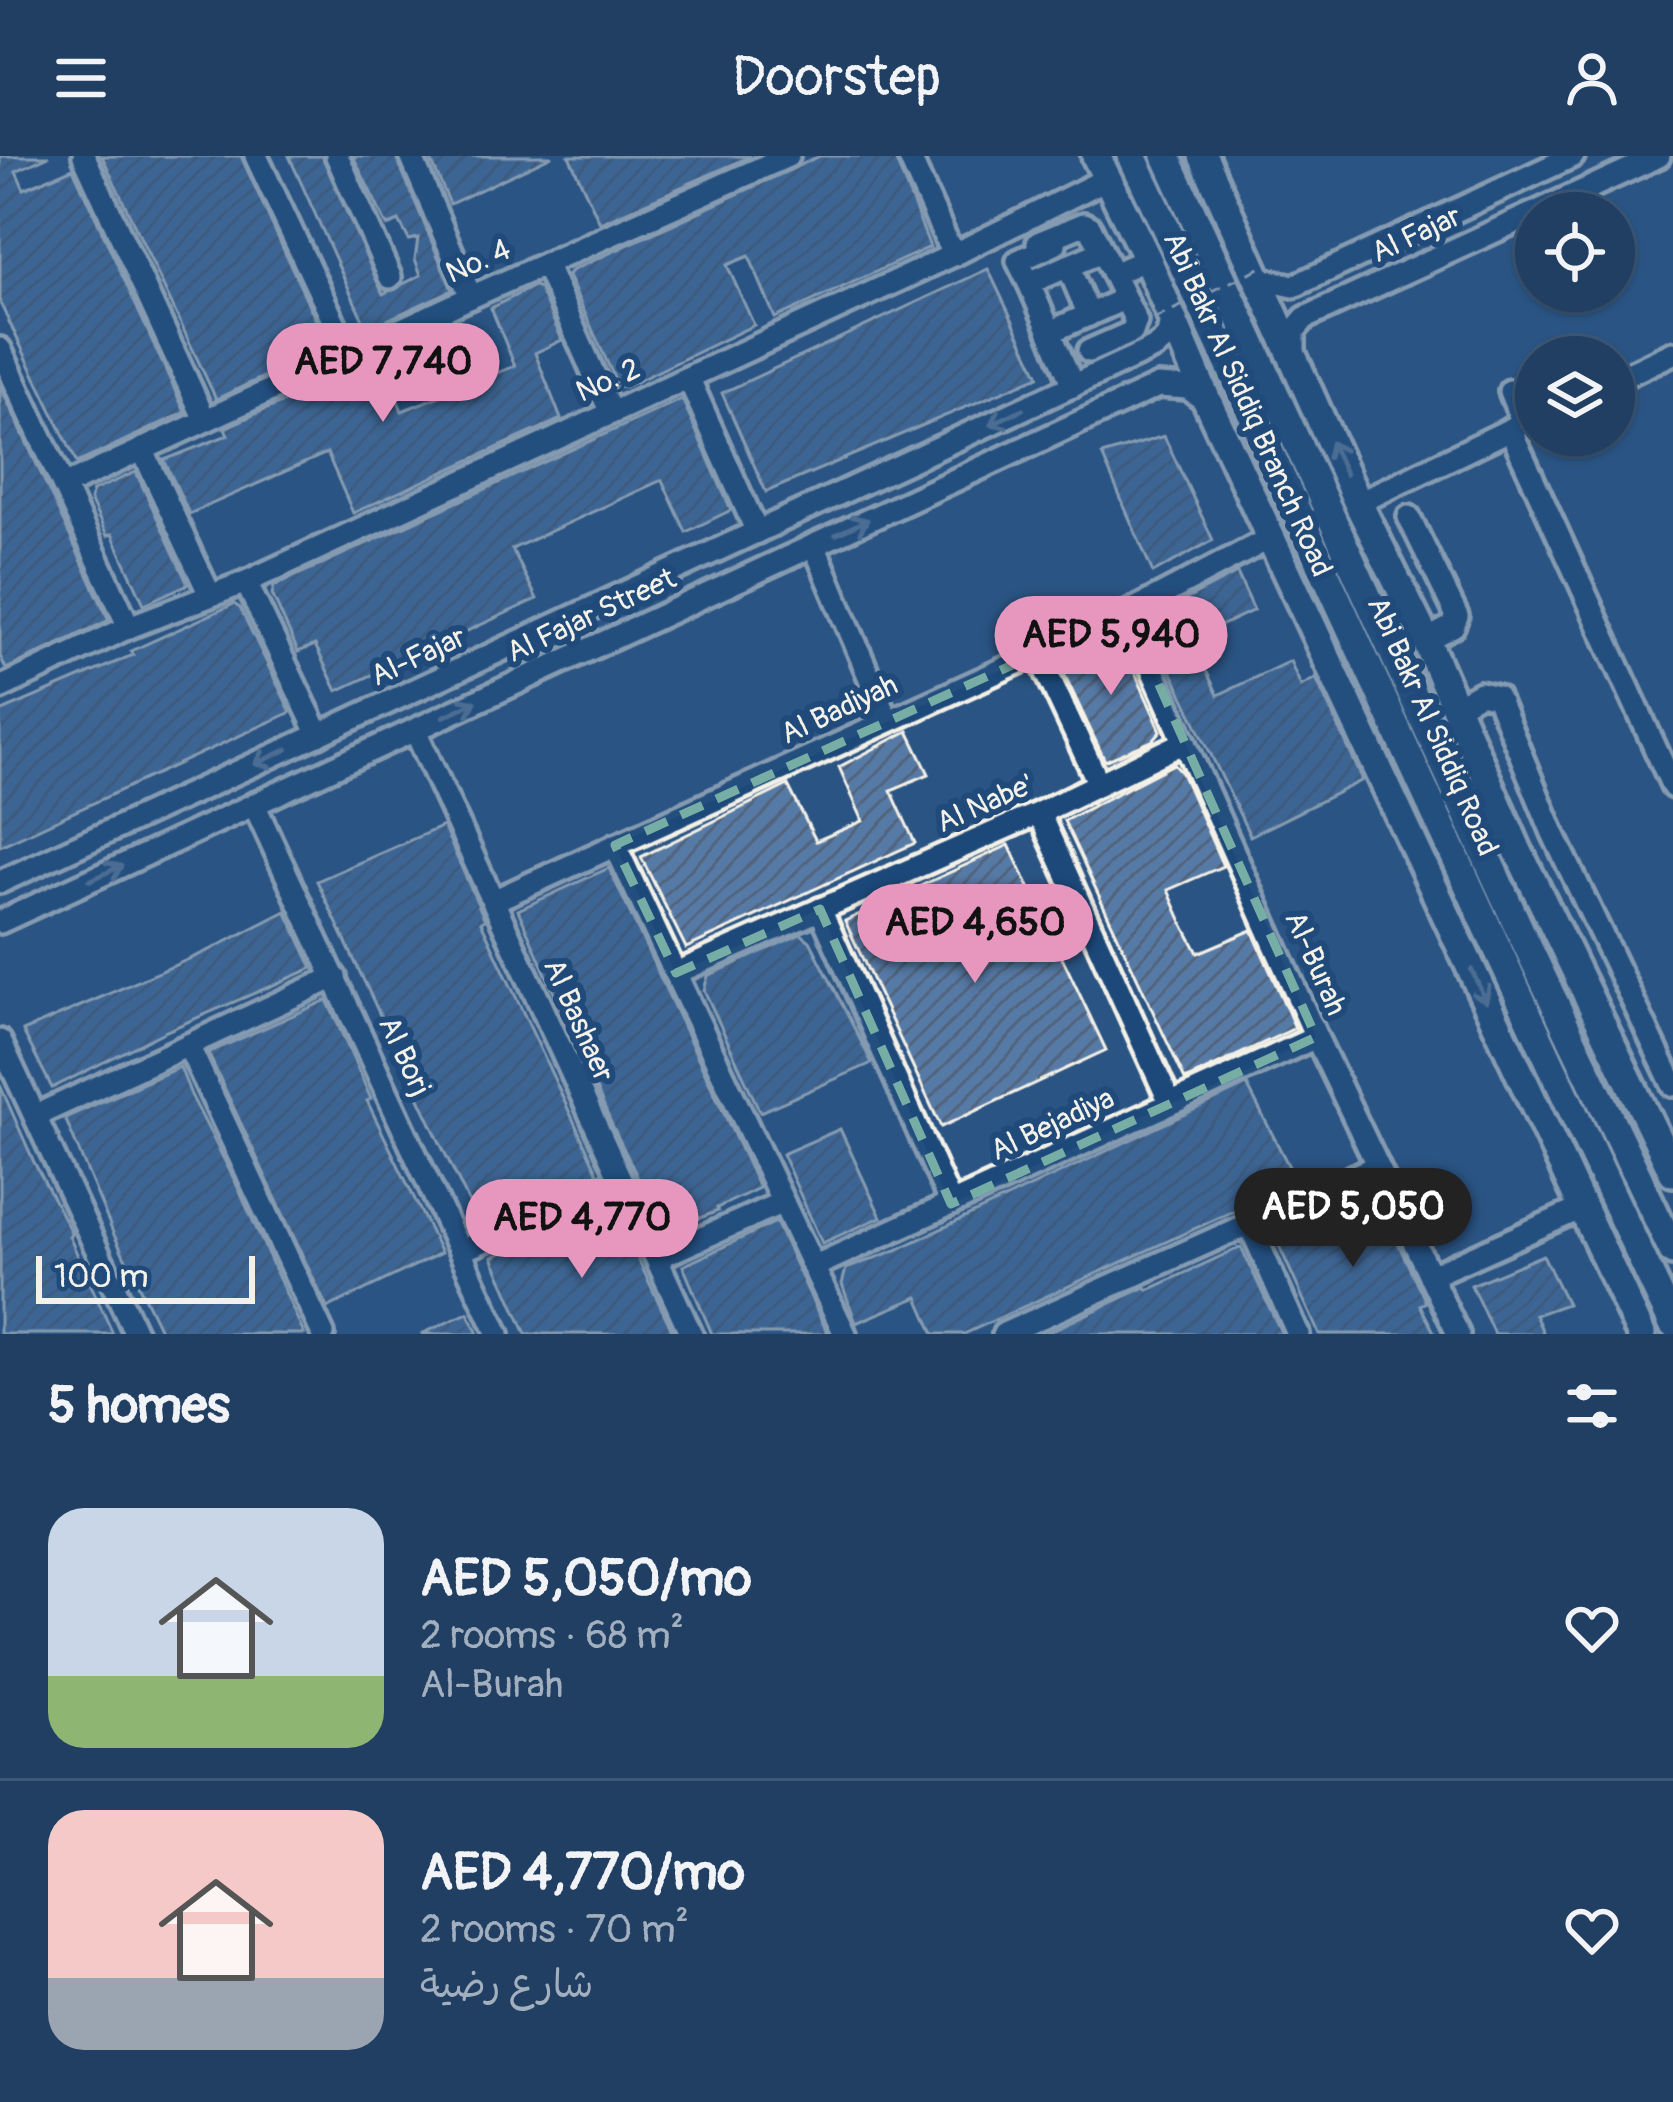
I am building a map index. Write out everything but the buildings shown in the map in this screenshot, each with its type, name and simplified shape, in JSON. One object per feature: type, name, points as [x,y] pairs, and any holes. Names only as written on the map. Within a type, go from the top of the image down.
[{"type":"main road","name":"Abi Bakr Al Siddiq Road","points":[[1132,156],[1673,1324]]},
{"type":"main road","name":"Abi Bakr Al Siddiq Road","points":[[1166,156],[1523,937],[1673,1251]]},
{"type":"main road","name":"Abi Bakr Al Siddiq Branch Road","points":[[1202,156],[1263,272],[1294,358],[1358,503],[1673,1172]]},
{"type":"main road","name":"Abi Bakr Al Siddiq Branch Road","points":[[1101,168],[1147,259],[1163,318],[1272,536],[1641,1334]]},
{"type":"main road","points":[[1208,403],[1269,507],[1623,1219]]},
{"type":"main road","points":[[1517,848],[1673,1234]]},
{"type":"street","points":[[84,156],[205,420]]},
{"type":"street","points":[[256,156],[349,354]]},
{"type":"street","points":[[337,156],[390,277]]},
{"type":"street","points":[[411,156],[471,297]]},
{"type":"street","name":"No. 4","points":[[64,486],[788,156]]},
{"type":"street","points":[[909,156],[953,255]]},
{"type":"street","name":"Al Fajar","points":[[1263,272],[1294,286],[1573,156]]},
{"type":"street","name":"Al Fajar","points":[[1294,358],[1294,331],[1305,318],[1659,156]]},
{"type":"street","name":"No. 2","points":[[0,688],[129,627],[246,583],[953,255],[1101,168]]},
{"type":"street","points":[[1039,243],[1084,224],[1090,227],[1136,321],[1132,332],[1089,351]]},
{"type":"street","points":[[1072,236],[1018,262],[1059,354],[1078,383],[1114,371],[1124,379],[1121,393],[1086,419]]},
{"type":"street","points":[[1028,283],[1102,252]]},
{"type":"street","points":[[1354,258],[1323,283],[1325,294],[1369,288]]},
{"type":"street","points":[[1113,274],[1147,259]]},
{"type":"street","points":[[545,264],[610,411]]},
{"type":"street","points":[[1068,266],[1089,315]]},
{"type":"street","points":[[1050,332],[1124,299]]},
{"type":"street","name":"Al-Fajar","points":[[0,882],[1156,347],[1167,338],[1163,318]]},
{"type":"street","points":[[1059,354],[1115,330]]},
{"type":"street","points":[[0,349],[129,627]]},
{"type":"street","points":[[1635,371],[1673,353]]},
{"type":"street","points":[[689,379],[757,532]]},
{"type":"street","name":"Al Fajar Street","points":[[0,922],[1158,386],[1187,388],[1208,403]]},
{"type":"street","points":[[1510,391],[1515,403]]},
{"type":"street","points":[[1358,503],[1515,427]]},
{"type":"street","points":[[142,449],[210,595]]},
{"type":"street","points":[[1537,456],[1673,787]]},
{"type":"street","points":[[1408,517],[1457,616],[1453,626],[1426,640]]},
{"type":"street","name":"Al Badiyah","points":[[493,901],[1126,613],[1272,536]]},
{"type":"street","points":[[814,544],[887,719]]},
{"type":"street","points":[[246,583],[319,735]]},
{"type":"street","name":"Al-Burah","points":[[1126,613],[1316,1037],[1458,1334]]},
{"type":"street","points":[[1037,652],[1098,782]]},
{"type":"street","points":[[1455,706],[1480,693],[1497,697],[1552,833],[1673,1085]]},
{"type":"street","name":"Al Bashaer","points":[[415,730],[691,1334]]},
{"type":"street","name":"Al Nabe'","points":[[676,973],[1039,813],[1185,742]]},
{"type":"street","name":"Al Borj","points":[[254,804],[498,1334]]},
{"type":"street","points":[[1039,813],[1170,1103]]},
{"type":"street","points":[[1517,848],[1552,833]]},
{"type":"street","points":[[615,845],[845,1334]]},
{"type":"street","points":[[820,909],[951,1204]]},
{"type":"street","points":[[35,1116],[335,977]]},
{"type":"street","points":[[1611,1039],[1646,1025]]},
{"type":"street","name":"Al Bejadiya","points":[[813,1267],[1316,1037]]},
{"type":"street","points":[[0,1040],[136,1334]]},
{"type":"street","points":[[188,1046],[322,1334]]},
{"type":"street","points":[[1004,1334],[1377,1166]]},
{"type":"street","points":[[463,1250],[618,1181]]},
{"type":"street","points":[[658,1258],[783,1202]]},
{"type":"street","points":[[1430,1276],[1582,1208]]},
{"type":"street","points":[[1250,1223],[1298,1334]]},
{"type":"path","points":[[1163,318],[1263,272]]},
{"type":"highlighted area","points":[[1127,613],[1316,1037],[951,1204],[820,909],[676,973],[615,845]]}]
